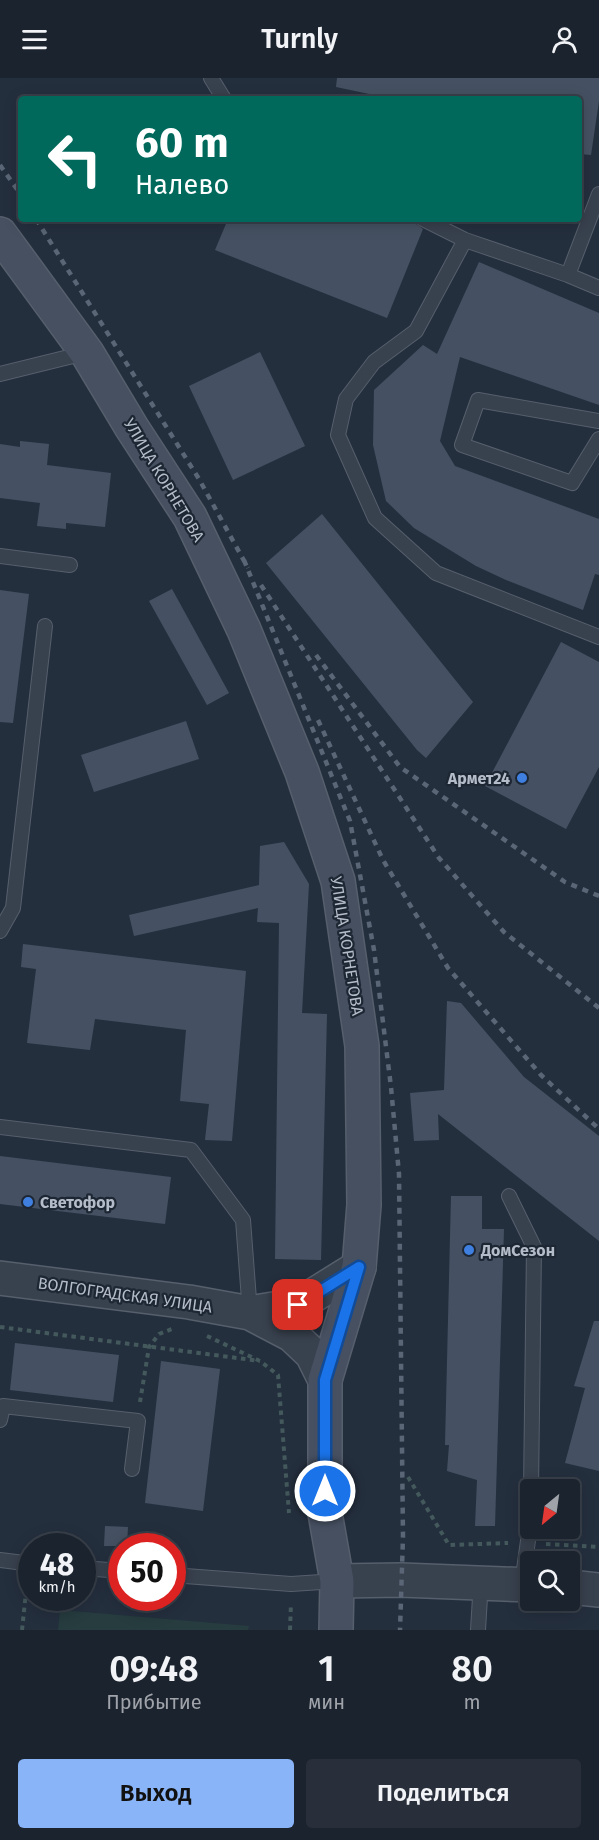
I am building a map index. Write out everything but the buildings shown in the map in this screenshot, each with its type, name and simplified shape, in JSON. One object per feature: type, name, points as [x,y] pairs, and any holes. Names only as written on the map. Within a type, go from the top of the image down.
[{"type":"main road","name":"УЛИЦА КОРНЕТОВА","points":[[0,234],[87,352],[132,428],[190,517],[234,609],[302,772],[338,881],[362,1046],[364,1205],[359,1267],[325,1380],[325,1513],[337,1581],[336,1630]]},
{"type":"street","points":[[250,1313],[298,1305],[359,1267]]},
{"type":"street","name":"ВОЛГОГРАДСКАЯ УЛИЦА","points":[[0,1278],[189,1302],[250,1313]]},
{"type":"street","points":[[250,1313],[291,1335],[312,1354],[325,1380]]},
{"type":"street","points":[[337,1581],[481,1581],[520,1584]]},
{"type":"street","points":[[580,1588],[599,1590]]},
{"type":"lane","points":[[211,78],[222,96]]},
{"type":"lane","points":[[568,274],[599,194]]},
{"type":"lane","points":[[429,222],[465,240],[568,274],[599,288]]},
{"type":"lane","points":[[465,240],[416,332],[374,362],[346,399],[338,435],[375,518],[436,573],[599,637]]},
{"type":"lane","points":[[0,374],[87,352]]},
{"type":"lane","points":[[599,421],[478,400],[462,445],[572,483],[599,439]]},
{"type":"lane","points":[[0,556],[70,565]]},
{"type":"lane","points":[[0,931],[6,907],[45,626]]},
{"type":"lane","points":[[0,1127],[191,1150],[243,1220],[250,1313]]},
{"type":"lane","points":[[509,1196],[534,1247],[531,1479]]},
{"type":"lane","points":[[0,1420],[3,1406],[138,1421],[132,1469]]},
{"type":"lane","points":[[528,1551],[529,1539]]},
{"type":"lane","points":[[0,1560],[18,1562]]},
{"type":"lane","points":[[186,1576],[291,1584],[337,1581]]},
{"type":"lane","points":[[478,1630],[481,1581]]},
{"type":"path","points":[[0,1327],[260,1361]]},
{"type":"path","points":[[138,1421],[149,1347],[159,1334],[180,1328]]},
{"type":"path","points":[[198,1332],[260,1361],[278,1375],[289,1513]]},
{"type":"path","points":[[408,1477],[449,1545],[529,1542],[599,1547]]},
{"type":"path","points":[[290,1630],[291,1584]]},
{"type":"path","points":[[22,1630],[24,1611]]},
{"type":"green space","points":[[60,1611],[249,1626],[248,1630],[58,1630]]},
{"type":"railway","points":[[0,165],[18,191]]},
{"type":"railway","points":[[38,222],[199,479],[248,568]]},
{"type":"railway","points":[[244,560],[350,821],[374,950],[399,1174],[403,1537],[400,1630]]},
{"type":"railway","points":[[261,585],[439,858],[504,932],[599,1008]]},
{"type":"railway","points":[[316,655],[400,767],[565,882],[599,896]]},
{"type":"railway","points":[[318,720],[383,860],[448,968],[541,1075],[599,1129]]},
{"type":"place","name":"Армет24","points":[[522,778]]},
{"type":"place","name":"Светофор","points":[[28,1202]]},
{"type":"place","name":"ДомСезон","points":[[469,1250]]},
{"type":"route","points":[[298,1305],[359,1267],[325,1380],[325,1491]]}]
